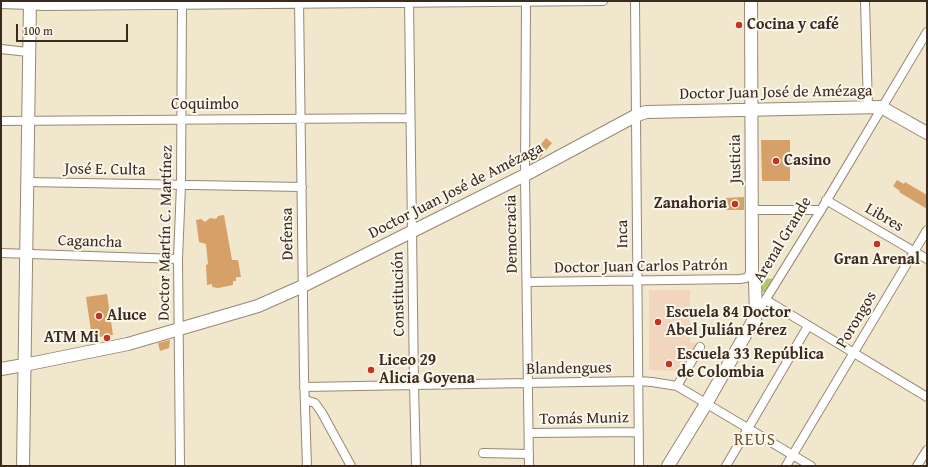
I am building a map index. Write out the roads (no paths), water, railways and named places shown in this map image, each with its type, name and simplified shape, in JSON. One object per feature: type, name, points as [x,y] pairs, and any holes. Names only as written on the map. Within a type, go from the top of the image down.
[{"type":"street","points":[[1,4],[30,3],[51,6],[182,3],[603,1]]},
{"type":"street","name":"Inca","points":[[635,1],[639,466]]},
{"type":"street","name":"Justicia","points":[[751,1],[752,273],[755,281],[756,316]]},
{"type":"street","points":[[865,1],[868,108]]},
{"type":"street","name":"Constitución","points":[[409,2],[416,466]]},
{"type":"street","name":"Democracia","points":[[526,2],[525,175],[529,466]]},
{"type":"street","points":[[23,466],[27,254],[28,52],[30,3]]},
{"type":"street","name":"Doctor Martín C. Martínez","points":[[180,466],[178,259],[181,185],[182,3]]},
{"type":"street","name":"Defensa","points":[[299,3],[304,386],[307,466]]},
{"type":"street","name":"Arenal Grande","points":[[668,466],[706,404],[756,316],[927,32]]},
{"type":"street","points":[[1,49],[28,52]]},
{"type":"street","name":"Doctor Juan José de Amézaga","points":[[1,369],[128,344],[258,306],[303,286],[525,175],[646,112],[881,107],[927,134]]},
{"type":"street","name":"Coquimbo","points":[[1,121],[410,118]]},
{"type":"street","name":"José E. Culta","points":[[27,182],[302,187]]},
{"type":"street","name":"Libres","points":[[826,200],[927,259]]},
{"type":"street","points":[[752,210],[821,210]]},
{"type":"street","name":"Porongos","points":[[786,466],[927,230]]},
{"type":"street","name":"Cagancha","points":[[1,253],[178,259]]},
{"type":"street","name":"Doctor Juan Carlos Patrón","points":[[527,282],[740,279],[746,278],[752,273]]},
{"type":"street","points":[[766,300],[927,397]]},
{"type":"street","points":[[726,466],[808,326]]},
{"type":"street","points":[[677,386],[700,347]]},
{"type":"street","name":"Blandengues","points":[[304,386],[652,382],[677,386],[811,466]]},
{"type":"street","points":[[305,400],[315,403],[319,408],[351,466]]},
{"type":"street","name":"Tomás Muniz","points":[[529,433],[639,432]]},
{"type":"street","points":[[917,466],[927,450]]},
{"type":"street","points":[[483,454],[529,454]]},
{"type":"place","name":"Cocina y café","points":[[739,25]]},
{"type":"place","name":"Casino","points":[[776,161]]},
{"type":"place","name":"Zanahoria","points":[[735,204]]},
{"type":"place","name":"Gran Arenal","points":[[877,244]]},
{"type":"place","name":"Aluce","points":[[99,316]]},
{"type":"place","name":"Escuela 84 Doctor Abel Julián Pérez","points":[[658,322]]},
{"type":"place","name":"ATM Mi","points":[[107,338]]},
{"type":"place","name":"Escuela 33 República de Colombia","points":[[669,364]]},
{"type":"place","name":"Liceo 29 Alicia Goyena","points":[[371,370]]},
{"type":"district","name":"REUS","points":[[755,441]]}]
